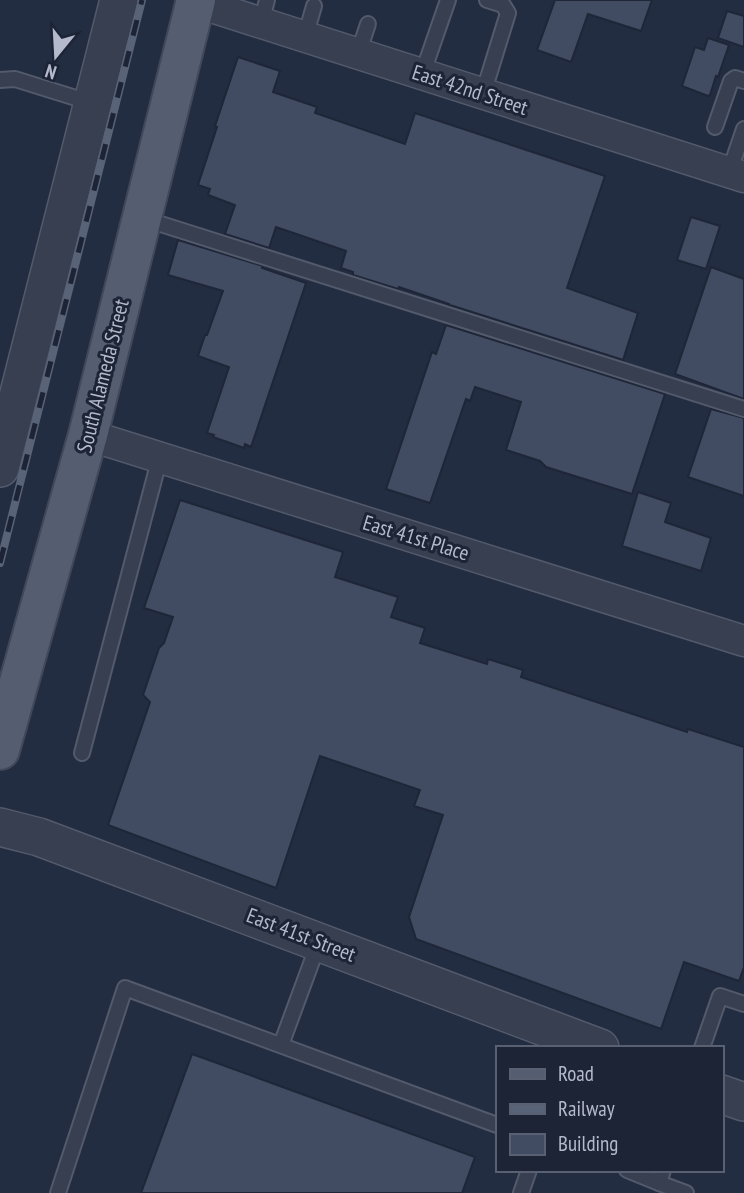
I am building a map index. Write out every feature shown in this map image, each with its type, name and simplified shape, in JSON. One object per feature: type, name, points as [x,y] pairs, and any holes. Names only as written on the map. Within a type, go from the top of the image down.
[{"type":"main road","name":"South Alameda Street","points":[[0,750],[89,435],[196,1]]},
{"type":"street","points":[[0,468],[119,0]]},
{"type":"street","name":"East 42nd Street","points":[[196,1],[264,12],[304,37],[736,175]]},
{"type":"street","name":"East 41st Place","points":[[89,435],[744,641]]},
{"type":"street","name":"East 41st Street","points":[[0,827],[39,837],[582,1044]]},
{"type":"street","points":[[723,1095],[744,1102]]},
{"type":"lane","points":[[422,75],[448,0]]},
{"type":"lane","points":[[483,94],[508,13],[503,5],[487,0]]},
{"type":"lane","points":[[304,37],[314,6]]},
{"type":"lane","points":[[358,54],[368,24]]},
{"type":"lane","points":[[715,127],[731,81],[735,78],[744,80]]},
{"type":"lane","points":[[0,80],[15,79],[93,104]]},
{"type":"lane","points":[[736,175],[744,129]]},
{"type":"lane","points":[[142,218],[744,409]]},
{"type":"lane","points":[[82,753],[160,457]]},
{"type":"lane","points":[[281,1045],[319,942]]},
{"type":"lane","points":[[58,1193],[125,988],[496,1125]]},
{"type":"lane","points":[[703,1046],[720,996],[744,1004]]},
{"type":"lane","points":[[521,1193],[528,1172]]},
{"type":"lane","points":[[637,1172],[661,1177],[687,1193]]},
{"type":"building","points":[[555,0],[652,0],[641,31],[588,14],[571,62],[537,50]]},
{"type":"building","points":[[727,11],[744,16],[744,47],[718,38]]},
{"type":"building","points":[[708,38],[729,45],[708,96],[682,86],[695,47],[704,50]]},
{"type":"building","points":[[238,57],[280,71],[273,92],[317,107],[315,113],[405,144],[415,113],[605,176],[567,288],[638,313],[623,360],[399,287],[398,289],[353,275],[353,272],[341,268],[346,251],[276,227],[269,248],[225,234],[235,205],[208,195],[210,189],[198,185]]},
{"type":"building","points":[[691,217],[720,226],[706,269],[677,260]]},
{"type":"building","points":[[178,240],[263,266],[262,268],[306,283],[251,447],[245,444],[244,448],[207,433],[229,367],[198,356],[223,291],[168,275]]},
{"type":"building","points":[[711,267],[744,279],[744,399],[675,374]]},
{"type":"building","points":[[446,325],[665,394],[632,494],[546,467],[540,461],[506,450],[521,402],[475,387],[470,401],[466,399],[430,503],[386,489],[432,352],[436,354]]},
{"type":"building","points":[[711,409],[744,418],[744,496],[688,477]]},
{"type":"building","points":[[638,492],[671,503],[665,522],[711,538],[701,571],[622,546]]},
{"type":"building","points":[[180,500],[343,552],[335,577],[398,597],[391,617],[425,628],[420,643],[487,664],[488,659],[523,670],[521,677],[687,732],[688,729],[744,747],[744,967],[739,981],[684,962],[661,1029],[416,939],[409,917],[443,815],[414,806],[420,790],[320,756],[276,888],[108,825],[150,702],[143,695],[173,617],[144,608]]},
{"type":"building","points":[[192,1054],[475,1157],[462,1193],[141,1193]]},
{"type":"railway","points":[[0,563],[142,0]]}]
